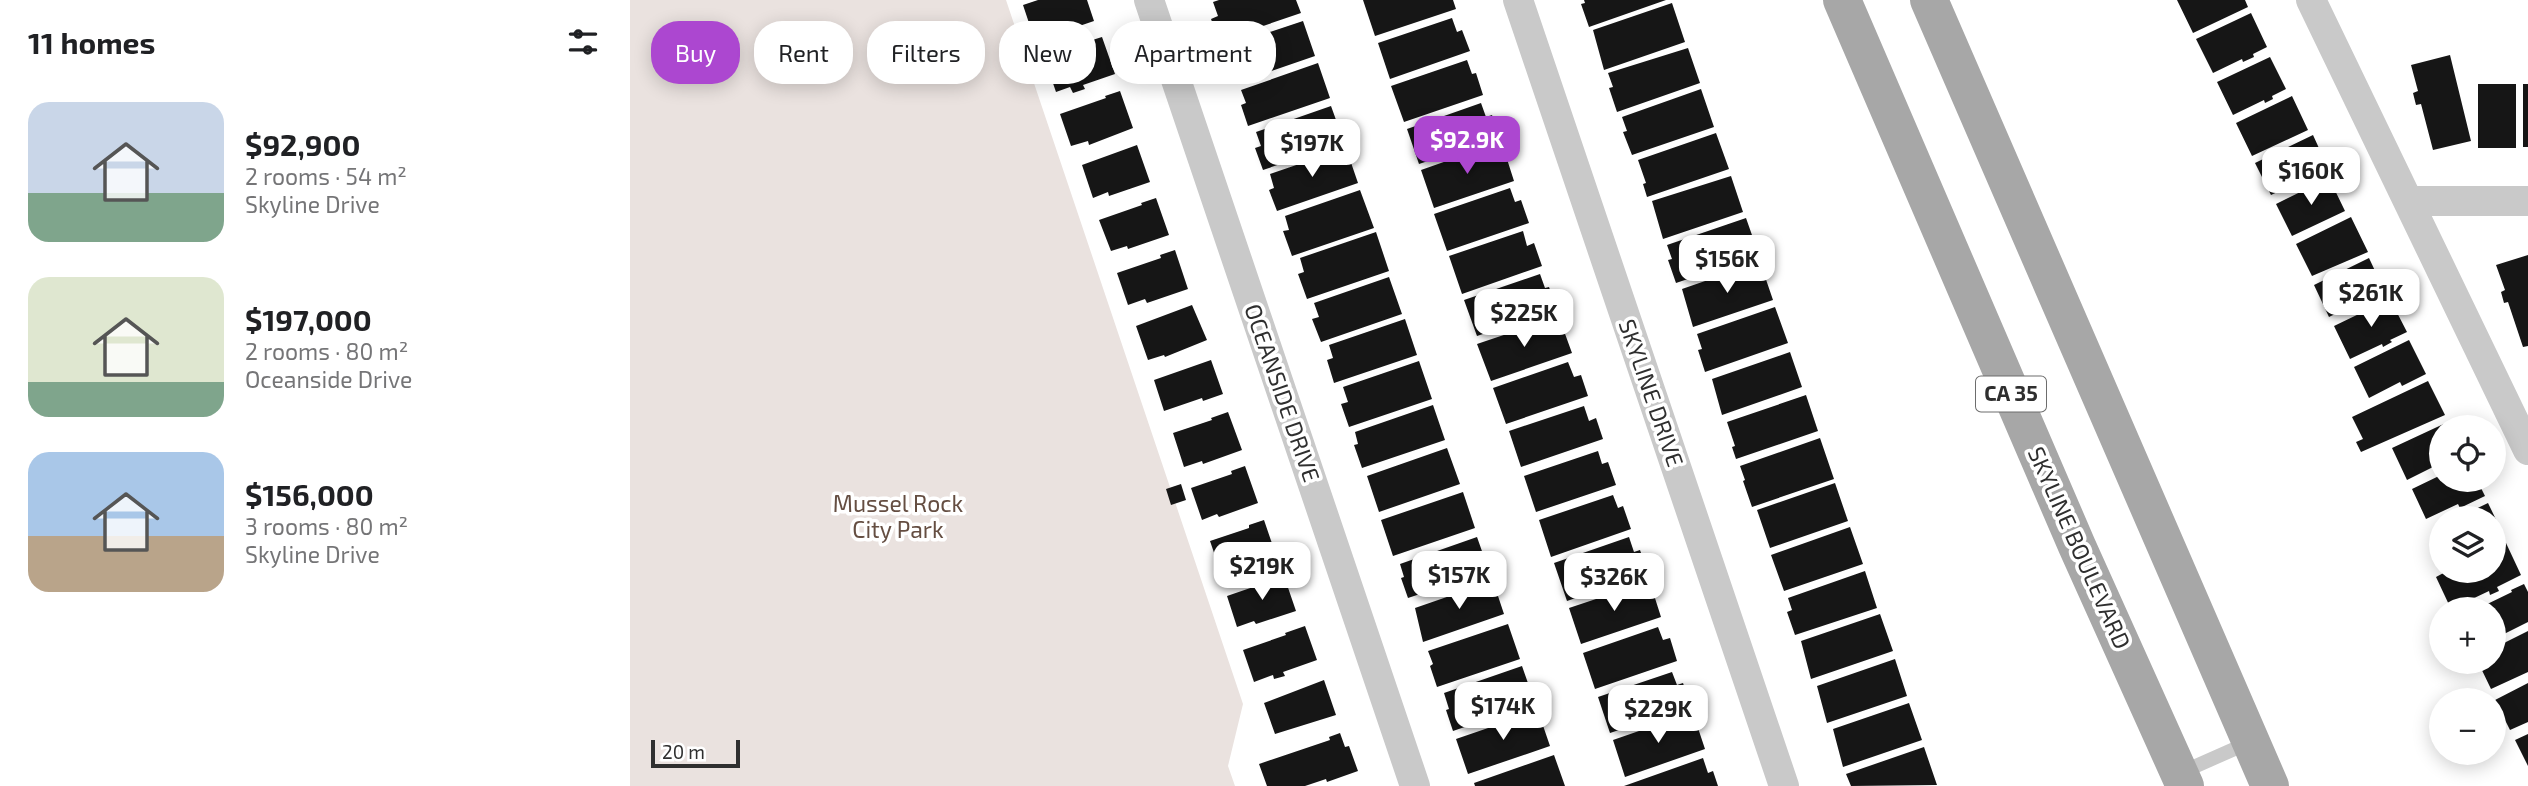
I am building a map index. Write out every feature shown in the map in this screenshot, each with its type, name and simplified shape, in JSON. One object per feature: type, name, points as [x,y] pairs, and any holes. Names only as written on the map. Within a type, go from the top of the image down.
[{"type":"main road","name":"SKYLINE BOULEVARD","points":[[1842,0],[2077,546],[2182,780]]},
{"type":"main road","points":[[1929,0],[2270,786]]},
{"type":"street","name":"OCEANSIDE DRIVE","points":[[1149,0],[1415,786]]},
{"type":"street","name":"SKYLINE DRIVE","points":[[1518,0],[1784,786]]},
{"type":"street","points":[[2311,0],[2528,450]]},
{"type":"street","points":[[2408,201],[2528,201]]},
{"type":"lane","points":[[2182,780],[2251,742]]},
{"type":"green space","name":"Mussel Rock City Park","points":[[630,0],[1006,0],[1013,21],[999,21],[999,84],[1034,84],[1243,704],[1228,766],[1235,786],[630,786]]},
{"type":"building","points":[[1038,0],[1087,0],[1094,21],[1028,21],[1023,5]]},
{"type":"building","points":[[1296,0],[1301,13],[1276,22],[1212,21],[1218,16],[1213,2]]},
{"type":"building","points":[[1363,0],[1453,0],[1456,9],[1375,36]]},
{"type":"building","points":[[1584,0],[1666,0],[1589,27],[1581,4],[1585,3]]},
{"type":"building","points":[[2177,0],[2245,0],[2248,7],[2193,33]]},
{"type":"building","points":[[1672,3],[1685,42],[1604,70],[1593,30]]},
{"type":"building","points":[[2251,13],[2267,47],[2253,54],[2254,57],[2243,62],[2242,59],[2213,73],[2196,39]]},
{"type":"building","points":[[1452,18],[1457,32],[1462,30],[1470,51],[1390,79],[1378,43]]},
{"type":"building","points":[[1303,21],[1315,56],[1276,69],[1276,30]]},
{"type":"building","points":[[1102,37],[1110,60],[1110,76],[1096,81],[1096,39]]},
{"type":"building","points":[[1688,48],[1700,83],[1617,112],[1609,88],[1613,87],[1608,73]]},
{"type":"building","points":[[2450,55],[2471,141],[2433,150],[2421,104],[2416,105],[2413,93],[2418,91],[2411,65]]},
{"type":"building","points":[[2270,57],[2286,89],[2265,103],[2264,100],[2233,115],[2217,82]]},
{"type":"building","points":[[1467,60],[1472,74],[1476,73],[1483,95],[1404,122],[1391,86]]},
{"type":"building","points":[[1318,63],[1330,98],[1248,126],[1241,105],[1246,103],[1241,90],[1258,84],[1276,84],[1276,78]]},
{"type":"building","points":[[1053,84],[1086,84],[1083,85],[1085,89],[1073,93],[1070,87],[1056,92]]},
{"type":"building","points":[[2478,84],[2516,84],[2516,148],[2478,148]]},
{"type":"building","points":[[2523,84],[2528,84],[2528,147],[2523,147]]},
{"type":"building","points":[[1701,89],[1714,127],[1632,155],[1623,132],[1627,131],[1622,117]]},
{"type":"building","points":[[1120,91],[1133,128],[1089,145],[1088,141],[1071,146],[1060,114]]},
{"type":"building","points":[[2292,96],[2308,130],[2252,156],[2236,123]]},
{"type":"building","points":[[1481,103],[1486,117],[1492,115],[1500,137],[1419,164],[1407,129]]},
{"type":"building","points":[[1331,106],[1344,142],[1263,170],[1255,148],[1261,146],[1256,132]]},
{"type":"building","points":[[1716,133],[1729,169],[1647,197],[1643,184],[1646,183],[1638,160]]},
{"type":"building","points":[[2313,135],[2328,168],[2271,195],[2255,163]]},
{"type":"building","points":[[1495,144],[1500,158],[1506,156],[1514,181],[1434,208],[1421,170]]},
{"type":"building","points":[[1137,145],[1150,182],[1109,196],[1108,192],[1093,198],[1082,165]]},
{"type":"building","points":[[1346,148],[1358,183],[1277,211],[1269,190],[1274,188],[1270,174]]},
{"type":"building","points":[[1731,176],[1743,212],[1663,239],[1652,201]]},
{"type":"building","points":[[2329,178],[2345,211],[2292,236],[2276,204]]},
{"type":"building","points":[[1510,188],[1515,202],[1521,200],[1529,223],[1447,251],[1434,214]]},
{"type":"building","points":[[1360,190],[1374,228],[1292,256],[1283,231],[1289,230],[1285,216]]},
{"type":"building","points":[[1156,198],[1169,235],[1128,249],[1127,246],[1111,251],[1099,220]]},
{"type":"building","points":[[2351,217],[2368,252],[2312,276],[2296,244]]},
{"type":"building","points":[[1746,218],[1759,255],[1676,283],[1668,260],[1672,259],[1667,245]]},
{"type":"building","points":[[1523,231],[1527,246],[1534,243],[1542,266],[1462,294],[1449,256]]},
{"type":"building","points":[[1376,232],[1389,271],[1307,299],[1298,274],[1304,272],[1300,258]]},
{"type":"building","points":[[1175,250],[1188,289],[1147,303],[1145,299],[1128,305],[1117,273],[1161,258],[1160,255]]},
{"type":"building","points":[[2528,255],[2528,346],[2523,347],[2508,302],[2504,303],[2501,292],[2505,290],[2496,265]]},
{"type":"building","points":[[2369,258],[2384,290],[2329,317],[2314,285]]},
{"type":"building","points":[[1760,262],[1773,300],[1693,327],[1682,289]]},
{"type":"building","points":[[1540,274],[1545,288],[1549,287],[1557,309],[1477,336],[1464,300]]},
{"type":"building","points":[[1389,277],[1402,314],[1321,342],[1312,319],[1319,317],[1314,303]]},
{"type":"building","points":[[2390,299],[2407,332],[2390,340],[2392,342],[2383,347],[2382,344],[2350,359],[2334,326]]},
{"type":"building","points":[[1192,305],[1207,340],[1165,357],[1164,355],[1148,360],[1136,326]]},
{"type":"building","points":[[1775,307],[1788,343],[1705,372],[1698,350],[1702,349],[1697,334]]},
{"type":"building","points":[[1554,318],[1559,333],[1564,331],[1572,353],[1491,381],[1477,344]]},
{"type":"building","points":[[1405,319],[1417,355],[1334,383],[1327,360],[1333,358],[1329,345]]},
{"type":"building","points":[[2409,340],[2426,374],[2402,386],[2400,382],[2369,398],[2354,367]]},
{"type":"building","points":[[1790,352],[1802,387],[1722,415],[1712,379]]},
{"type":"building","points":[[1211,360],[1223,394],[1164,411],[1154,380]]},
{"type":"building","points":[[1419,361],[1432,399],[1349,427],[1341,404],[1348,402],[1343,387]]},
{"type":"building","points":[[1568,362],[1574,377],[1581,375],[1588,396],[1506,424],[1493,388]]},
{"type":"building","points":[[2428,381],[2445,415],[2429,415],[2429,422],[2361,452],[2356,442],[2363,439],[2352,417]]},
{"type":"building","points":[[1806,395],[1818,431],[1736,459],[1732,447],[1735,446],[1727,422]]},
{"type":"building","points":[[1433,405],[1445,440],[1362,468],[1354,445],[1358,444],[1355,432]]},
{"type":"building","points":[[1584,406],[1589,421],[1596,418],[1603,439],[1521,467],[1509,431]]},
{"type":"building","points":[[1228,412],[1242,450],[1203,464],[1202,461],[1184,467],[1173,433]]},
{"type":"building","points":[[2429,431],[2429,469],[2407,480],[2392,448]]},
{"type":"building","points":[[1820,438],[1834,479],[1752,507],[1740,466]]},
{"type":"building","points":[[1447,448],[1460,484],[1379,512],[1367,476]]},
{"type":"building","points":[[1598,451],[1602,464],[1608,462],[1616,485],[1536,512],[1524,476]]},
{"type":"building","points":[[1245,466],[1258,503],[1202,520],[1191,488],[1232,474],[1231,471]]},
{"type":"building","points":[[2429,481],[2429,492],[2483,492],[2485,496],[2464,506],[2429,506],[2429,518],[2426,519],[2412,489]]},
{"type":"building","points":[[1835,483],[1848,521],[1770,548],[1757,510]]},
{"type":"building","points":[[1181,484],[1186,500],[1171,505],[1166,489]]},
{"type":"building","points":[[1463,492],[1475,528],[1393,556],[1381,520]]},
{"type":"building","points":[[1613,495],[1618,508],[1623,506],[1631,529],[1551,557],[1539,520]]},
{"type":"building","points":[[1264,520],[1277,558],[1222,576],[1210,541]]},
{"type":"building","points":[[1850,527],[1863,564],[1784,591],[1771,555]]},
{"type":"building","points":[[1477,537],[1489,571],[1408,598],[1401,578],[1404,577],[1400,564]]},
{"type":"building","points":[[1629,537],[1634,552],[1640,550],[1648,573],[1567,601],[1554,563]]},
{"type":"building","points":[[2506,543],[2521,575],[2506,582]]},
{"type":"building","points":[[1865,571],[1877,608],[1795,635],[1787,612],[1792,610],[1788,598]]},
{"type":"building","points":[[1283,573],[1296,611],[1237,627],[1227,596],[1262,584],[1261,581]]},
{"type":"building","points":[[1493,581],[1504,614],[1423,642],[1415,608]]},
{"type":"building","points":[[1644,583],[1648,597],[1654,595],[1661,617],[1581,644],[1569,608]]},
{"type":"building","points":[[2439,583],[2505,583],[2497,587],[2499,591],[2490,595],[2489,591],[2476,597],[2445,597]]},
{"type":"building","points":[[2524,584],[2528,592],[2528,622],[2506,633],[2506,597],[2502,597],[2512,592],[2511,590]]},
{"type":"building","points":[[1880,614],[1893,651],[1811,679],[1801,641]]},
{"type":"building","points":[[1508,624],[1520,659],[1437,687],[1428,651]]},
{"type":"building","points":[[1305,626],[1317,660],[1283,672],[1285,676],[1274,679],[1273,675],[1254,682],[1243,650]]},
{"type":"building","points":[[1658,627],[1663,640],[1670,638],[1677,661],[1595,689],[1583,653]]},
{"type":"building","points":[[2528,631],[2528,672],[2491,688],[2484,674],[2506,674],[2506,642]]},
{"type":"building","points":[[1895,659],[1907,696],[1827,723],[1817,686]]},
{"type":"building","points":[[1522,666],[1535,703],[1453,731],[1444,693]]},
{"type":"building","points":[[1672,672],[1677,685],[1683,683],[1691,706],[1610,733],[1598,697]]},
{"type":"building","points":[[1324,680],[1336,715],[1275,734],[1264,703]]},
{"type":"building","points":[[2528,683],[2528,722],[2510,730],[2506,722],[2506,694]]},
{"type":"building","points":[[1909,703],[1922,740],[1843,767],[1833,729]]},
{"type":"building","points":[[1538,711],[1550,746],[1468,774],[1456,739]]},
{"type":"building","points":[[1688,714],[1694,730],[1698,728],[1705,749],[1625,777],[1613,740]]},
{"type":"building","points":[[1340,733],[1345,747],[1349,746],[1358,771],[1327,782],[1326,779],[1305,786],[1267,786],[1259,764],[1330,740],[1329,737]]},
{"type":"building","points":[[2528,734],[2528,766],[2515,740]]},
{"type":"building","points":[[1924,747],[1937,785],[1851,786],[1846,774]]},
{"type":"building","points":[[1554,755],[1565,786],[1475,786],[1474,783]]},
{"type":"building","points":[[1703,758],[1708,773],[1713,771],[1718,786],[1624,786]]}]
